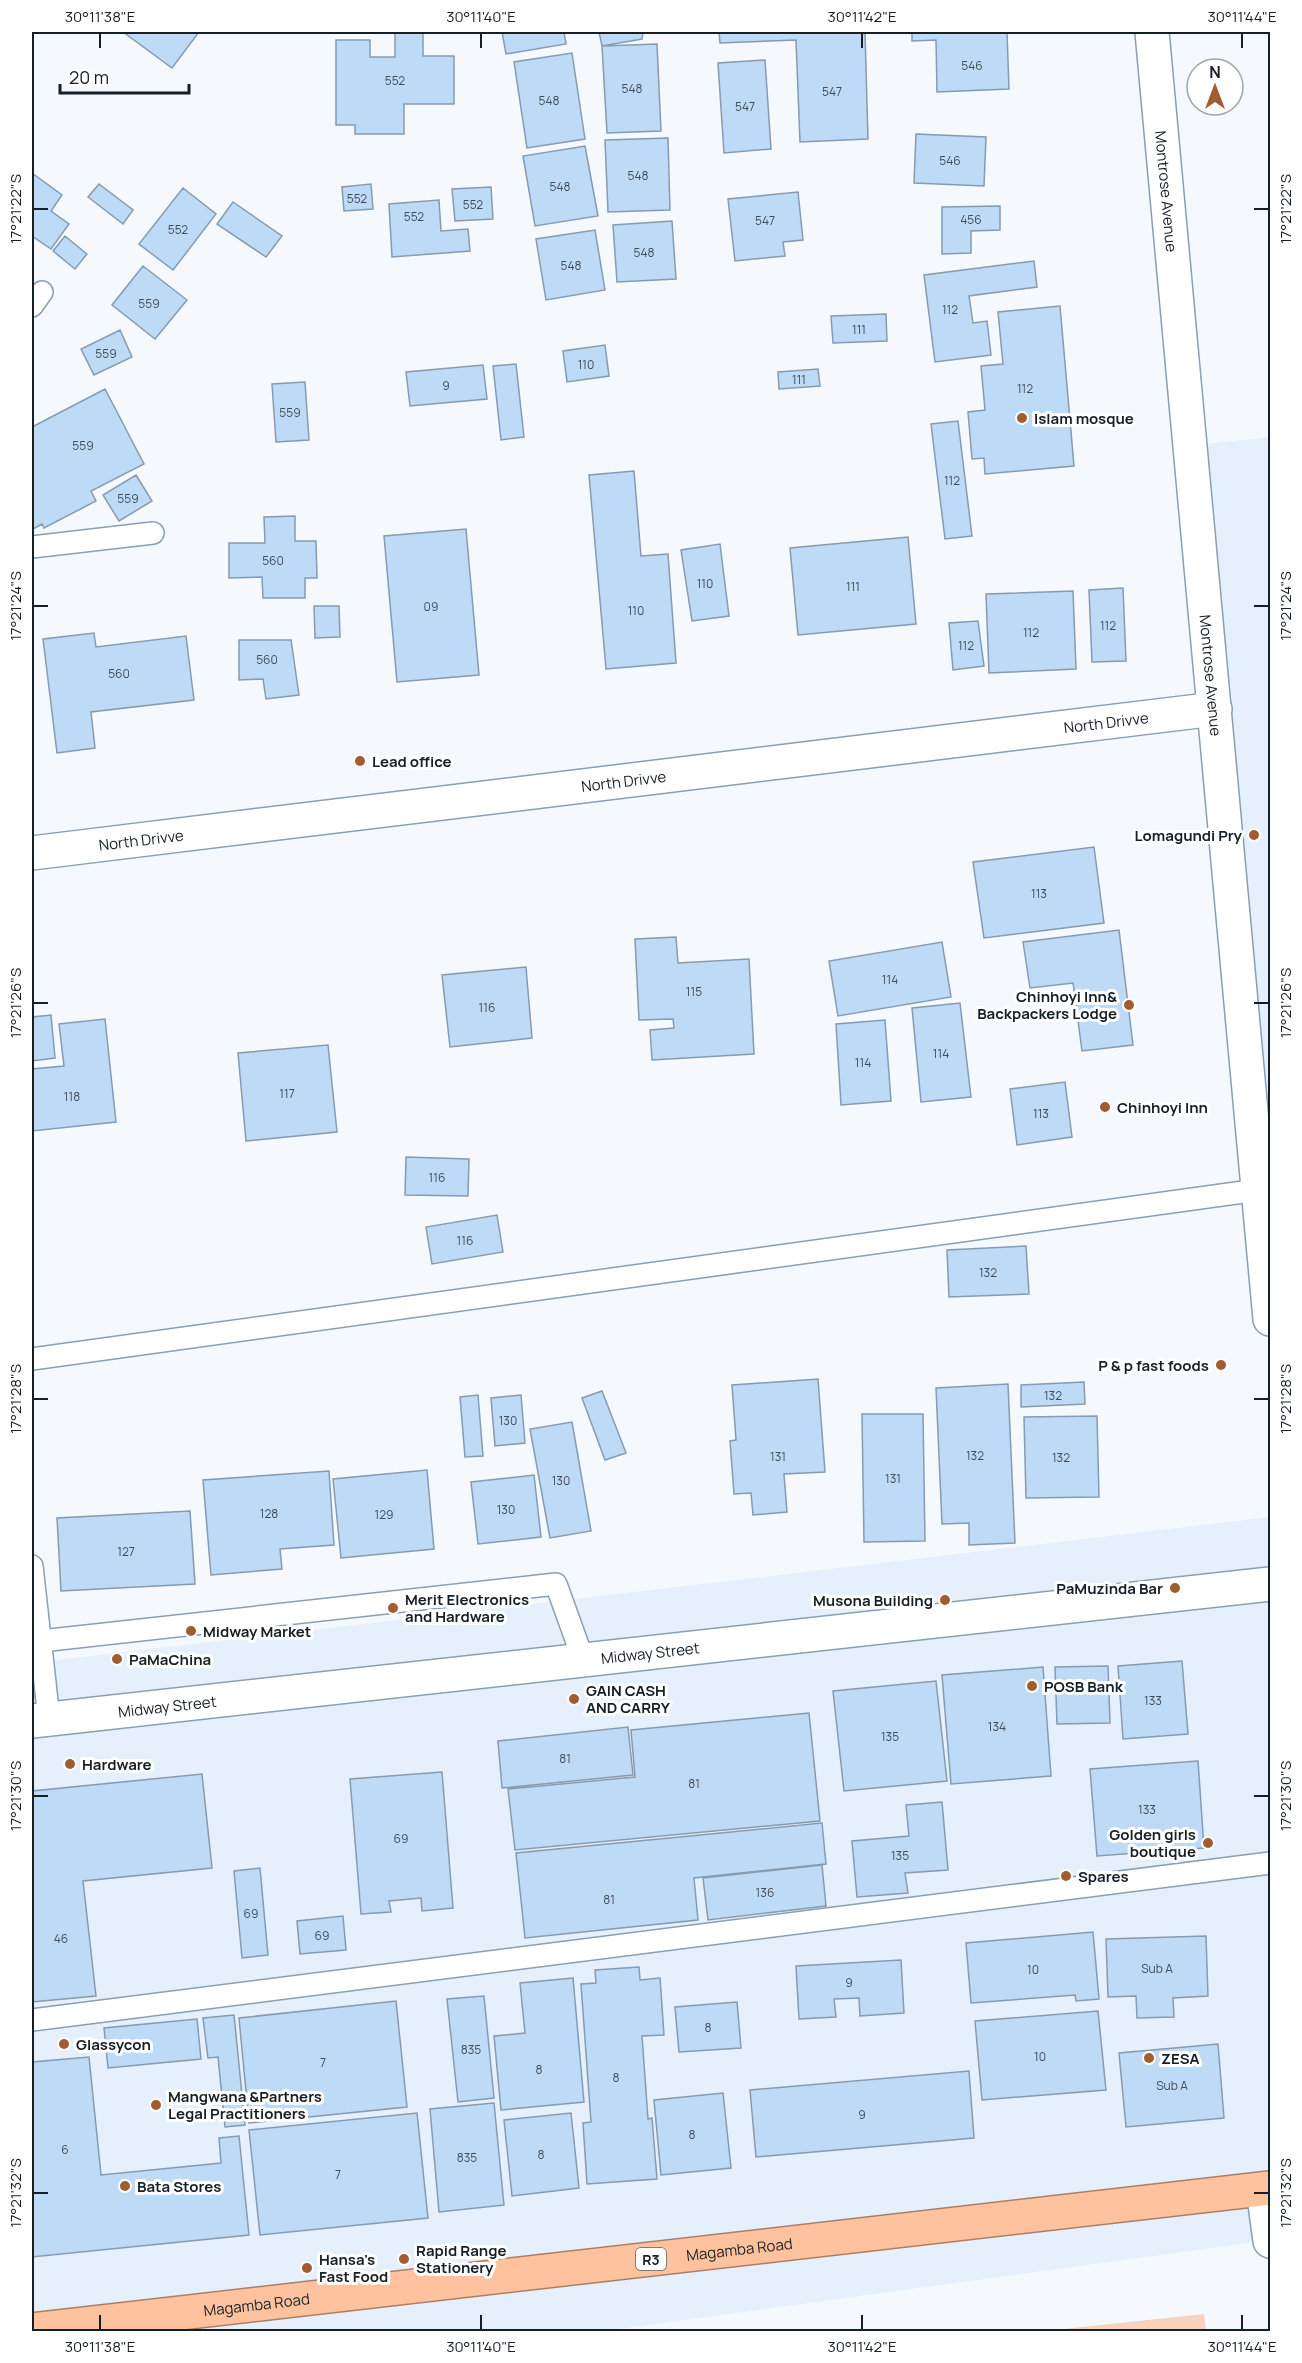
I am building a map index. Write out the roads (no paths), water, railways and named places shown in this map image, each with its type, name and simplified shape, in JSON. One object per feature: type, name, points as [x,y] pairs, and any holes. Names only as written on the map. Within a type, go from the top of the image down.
[{"type":"highway","name":"Magamba Road","points":[[32,2330],[1267,2188]]},
{"type":"street","name":"Montrose Avenue","points":[[1152,32],[1270,1319]]},
{"type":"street","name":"North Drivve","points":[[32,853],[1215,709]]},
{"type":"street","name":"Midway Street","points":[[40,1720],[1270,1584]]},
{"type":"street","points":[[1267,2188],[1270,2241]]},
{"type":"lane","points":[[32,547],[153,533]]},
{"type":"lane","points":[[32,1359],[1258,1190]]},
{"type":"lane","points":[[32,1566],[40,1720]]},
{"type":"lane","points":[[36,1641],[556,1584],[583,1659]]},
{"type":"lane","points":[[32,2020],[1270,1863]]},
{"type":"place","name":"Islam mosque","points":[[1022,418]]},
{"type":"place","name":"Lead office","points":[[360,761]]},
{"type":"place","name":"Lomagundi Pry","points":[[1254,835]]},
{"type":"place","name":"Chinhoyi Inn& Backpackers Lodge","points":[[1129,1005]]},
{"type":"place","name":"Chinhoyi Inn","points":[[1105,1107]]},
{"type":"place","name":"P & p fast foods","points":[[1221,1365]]},
{"type":"place","name":"PaMuzinda Bar","points":[[1175,1588]]},
{"type":"place","name":"Musona Building","points":[[945,1600]]},
{"type":"place","name":"Merit Electronics and Hardware","points":[[393,1608]]},
{"type":"place","name":"Midway Market","points":[[191,1631]]},
{"type":"place","name":"PaMaChina","points":[[117,1659]]},
{"type":"place","name":"POSB Bank","points":[[1032,1686]]},
{"type":"place","name":"GAIN CASH AND CARRY","points":[[574,1699]]},
{"type":"place","name":"Hardware","points":[[70,1764]]},
{"type":"place","name":"Golden girls boutique","points":[[1208,1843]]},
{"type":"place","name":"Spares","points":[[1066,1876]]},
{"type":"place","name":"Glassycon","points":[[64,2044]]},
{"type":"place","name":"ZESA","points":[[1149,2058]]},
{"type":"place","name":"Mangwana &Partners Legal Practitioners","points":[[156,2105]]},
{"type":"place","name":"Bata Stores","points":[[125,2186]]},
{"type":"place","name":"Rapid Range Stationery","points":[[404,2259]]},
{"type":"place","name":"Hansa's Fast Food","points":[[307,2268]]}]
